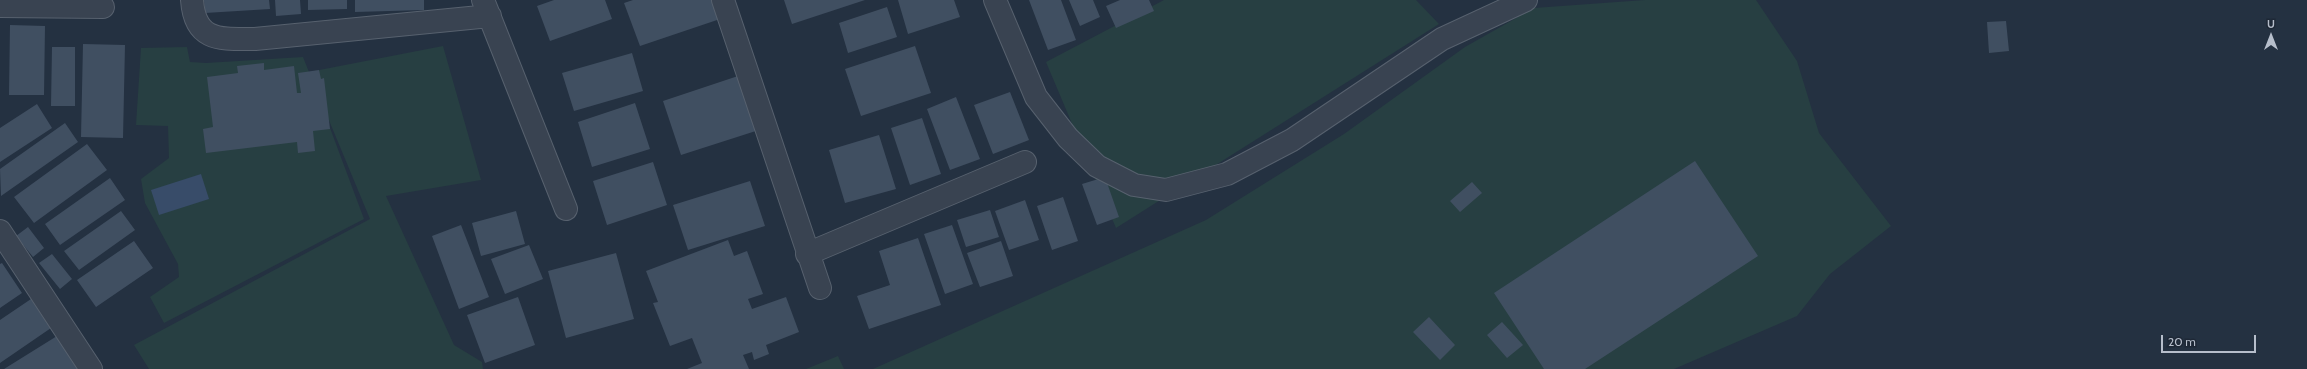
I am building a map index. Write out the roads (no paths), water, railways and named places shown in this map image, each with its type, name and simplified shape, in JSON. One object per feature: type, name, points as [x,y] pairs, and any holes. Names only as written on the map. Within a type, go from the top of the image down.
[{"type":"street","points":[[192,0],[193,17],[207,34],[225,39],[255,40],[487,8],[566,209]]},
{"type":"street","points":[[723,0],[807,254],[820,288]]},
{"type":"street","points":[[995,0],[1036,97],[1068,138],[1097,166],[1134,185],[1166,190],[1227,174],[1292,140],[1442,39],[1526,0]]},
{"type":"street","points":[[0,6],[103,7]]},
{"type":"street","points":[[807,254],[1025,162]]},
{"type":"street","points":[[0,230],[91,369]]},
{"type":"water","points":[[201,174],[209,199],[159,215],[151,190]]}]
